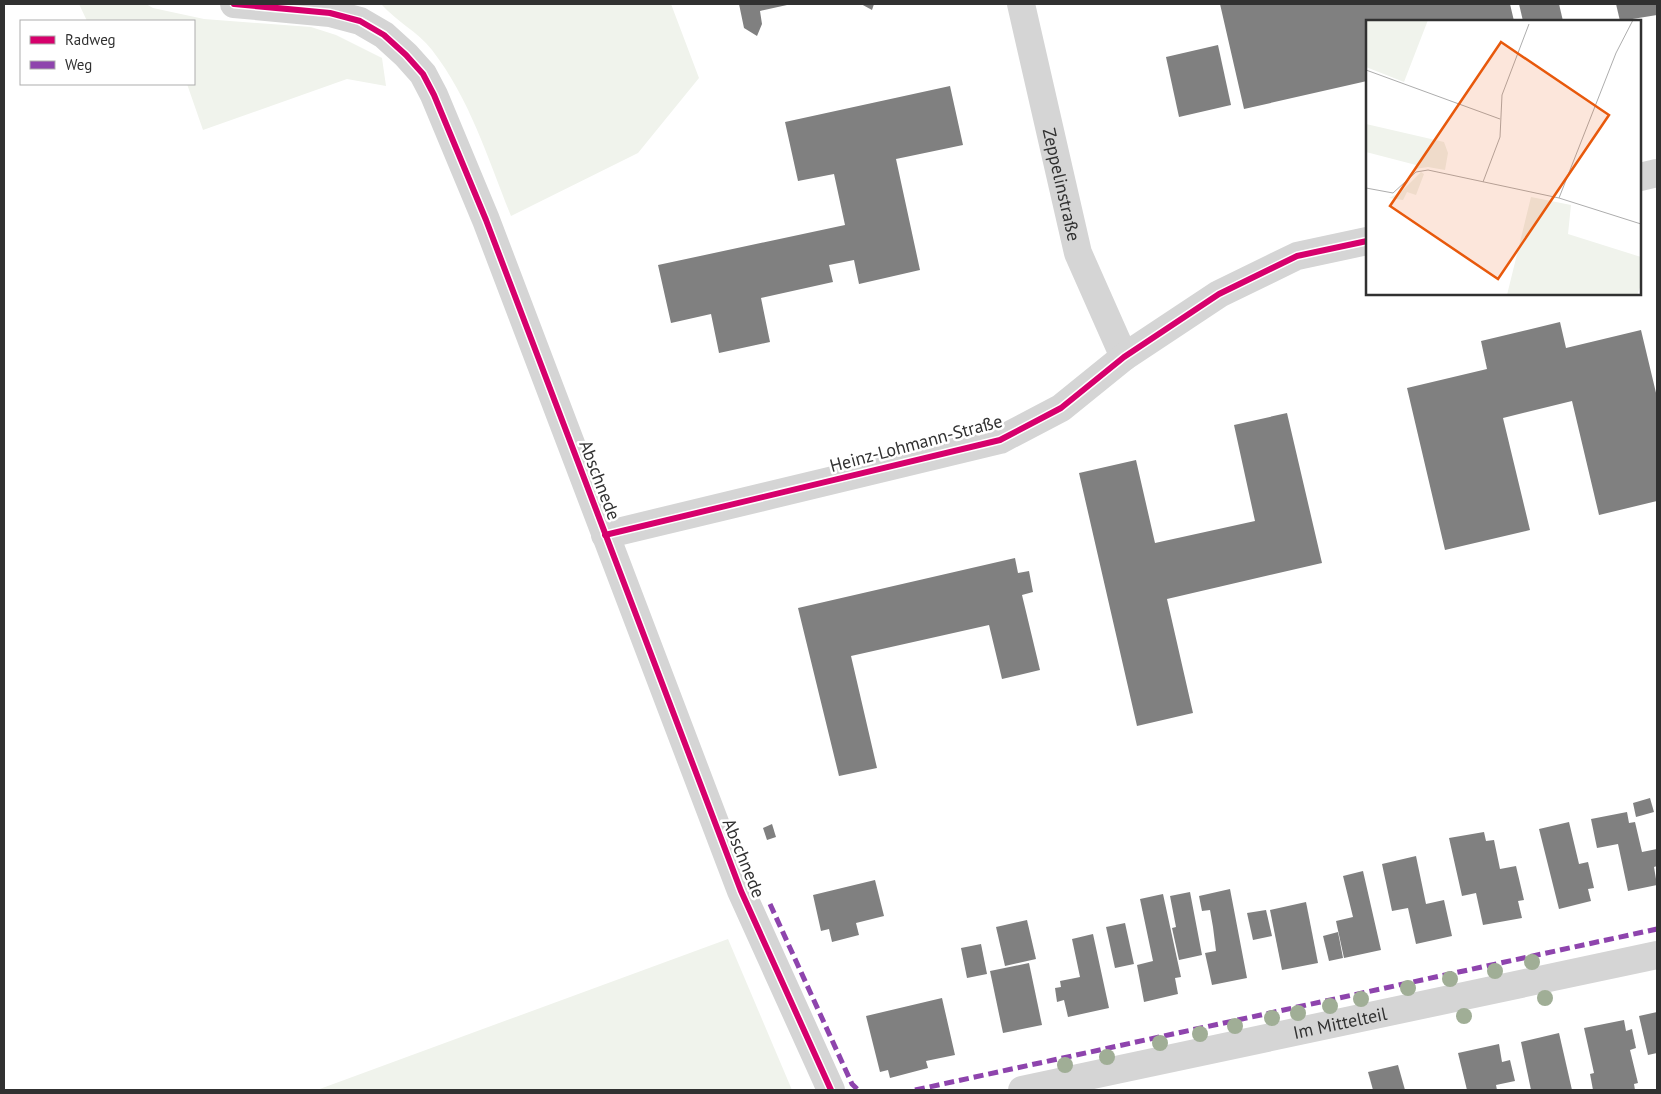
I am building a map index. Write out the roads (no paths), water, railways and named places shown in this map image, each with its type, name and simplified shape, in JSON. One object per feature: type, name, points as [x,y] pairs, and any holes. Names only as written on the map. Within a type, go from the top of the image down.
[{"type":"street","name":"Abschnede","points":[[234,4],[330,13],[360,21],[384,36],[423,74],[450,129],[476,192],[741,891],[831,1090]]},
{"type":"street","name":"Zeppelinstraße","points":[[1021,4],[1078,253],[1124,357]]},
{"type":"street","points":[[1641,177],[1657,173]]},
{"type":"street","name":"Heinz-Lohmann-Straße","points":[[605,535],[1000,440],[1061,408],[1124,357],[1219,294],[1297,256],[1366,241]]},
{"type":"street","name":"Im Mittelteil","points":[[1022,1090],[1657,955]]}]
